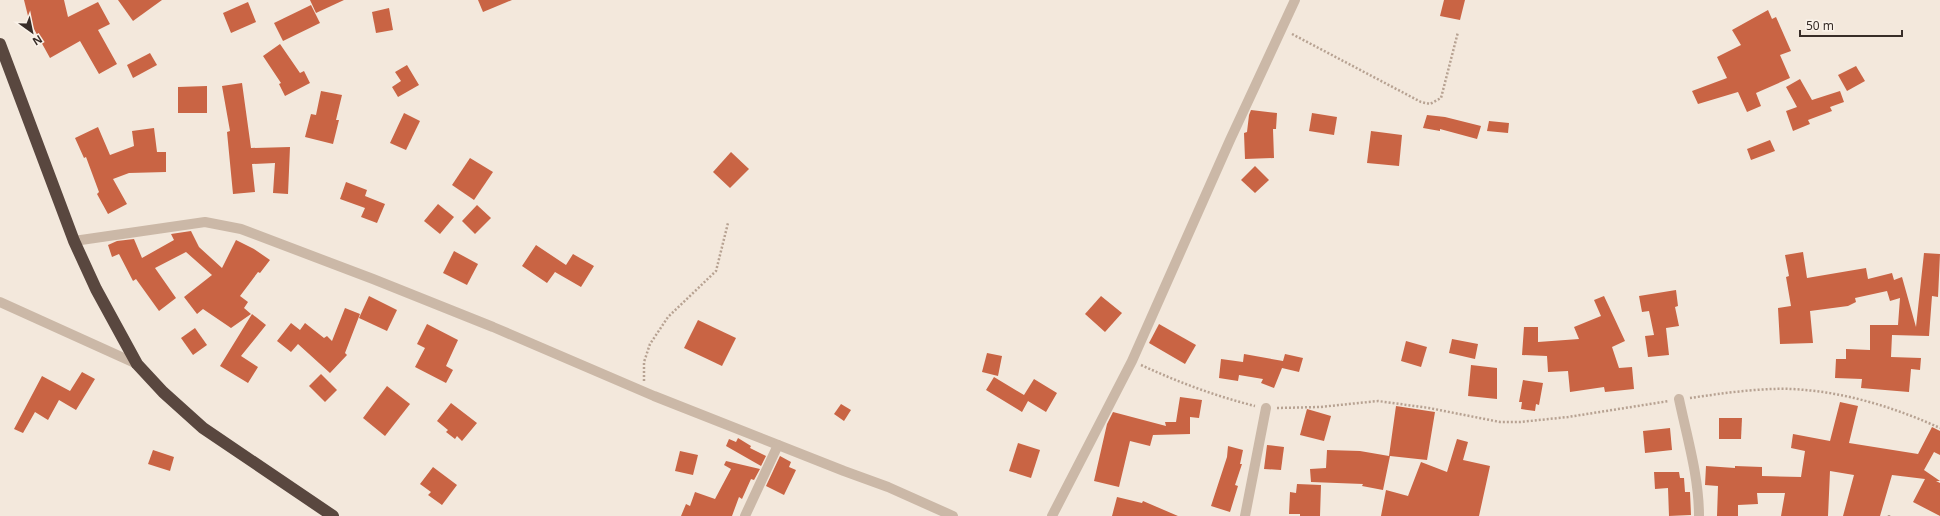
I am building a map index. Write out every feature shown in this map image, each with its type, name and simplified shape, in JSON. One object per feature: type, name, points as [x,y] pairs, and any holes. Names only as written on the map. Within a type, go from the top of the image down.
[{"type":"highway","points":[[0,44],[74,241],[96,289],[137,364],[163,392],[203,428],[333,516]]},
{"type":"street","points":[[1052,516],[1132,361],[1281,28],[1295,0]]},
{"type":"street","points":[[74,241],[205,222],[226,225],[373,279],[778,445],[888,487],[953,516]]},
{"type":"street","points":[[0,302],[137,364]]},
{"type":"street","points":[[1679,399],[1694,468],[1700,502],[1700,516]]},
{"type":"street","points":[[1245,516],[1266,408]]},
{"type":"street","points":[[745,516],[778,445]]},
{"type":"path","points":[[1281,28],[1421,102],[1430,104],[1441,98],[1458,32]]},
{"type":"path","points":[[644,390],[644,362],[650,344],[668,317],[716,271],[728,223]]},
{"type":"path","points":[[1132,361],[1179,382],[1222,398],[1266,408],[1320,407],[1378,401],[1429,408],[1500,422],[1520,422],[1568,417],[1679,399],[1777,390],[1805,390],[1874,403],[1912,415],[1940,428]]},
{"type":"building","points":[[24,0],[64,0],[68,17],[98,2],[110,24],[98,30],[117,64],[99,74],[80,41],[50,58],[29,20]]},
{"type":"building","points":[[118,0],[162,0],[133,21]]},
{"type":"building","points":[[310,0],[344,0],[316,13]]},
{"type":"building","points":[[478,0],[512,0],[483,12]]},
{"type":"building","points":[[1444,0],[1465,0],[1460,20],[1440,16]]},
{"type":"building","points":[[248,2],[256,22],[231,33],[223,13]]},
{"type":"building","points":[[311,5],[320,23],[283,41],[274,23]]},
{"type":"building","points":[[389,8],[393,30],[376,33],[372,12]]},
{"type":"building","points":[[1768,10],[1772,19],[1776,17],[1791,51],[1780,55],[1790,78],[1756,93],[1761,106],[1747,112],[1738,92],[1698,104],[1692,91],[1727,78],[1717,57],[1741,45],[1732,30]]},
{"type":"building","points":[[280,44],[300,73],[304,71],[310,83],[285,96],[279,84],[281,83],[263,56]]},
{"type":"building","points":[[150,53],[157,65],[133,78],[127,65]]},
{"type":"building","points":[[407,65],[419,85],[398,97],[392,87],[401,81],[395,72]]},
{"type":"building","points":[[1856,66],[1865,81],[1847,91],[1838,75]]},
{"type":"building","points":[[1800,79],[1812,100],[1840,91],[1844,102],[1830,107],[1832,111],[1808,120],[1810,124],[1793,131],[1786,111],[1797,107],[1786,87]]},
{"type":"building","points":[[242,83],[251,148],[290,147],[288,194],[273,193],[275,163],[252,164],[255,192],[233,194],[227,132],[230,131],[222,86]]},
{"type":"building","points":[[207,86],[207,113],[178,113],[178,87]]},
{"type":"building","points":[[321,91],[342,95],[336,120],[339,120],[333,144],[305,137],[311,114],[316,115]]},
{"type":"building","points":[[1251,110],[1277,113],[1276,129],[1273,129],[1274,158],[1245,159],[1244,133],[1247,132]]},
{"type":"building","points":[[404,113],[420,121],[406,150],[390,143]]},
{"type":"building","points":[[1312,113],[1337,117],[1334,135],[1309,131]]},
{"type":"building","points":[[1427,115],[1445,117],[1481,126],[1477,139],[1440,129],[1440,131],[1423,128]]},
{"type":"building","points":[[1489,121],[1509,123],[1508,133],[1487,131]]},
{"type":"building","points":[[98,127],[110,155],[134,146],[132,131],[154,128],[157,152],[166,152],[166,172],[129,173],[113,179],[127,204],[108,214],[97,194],[99,192],[86,157],[84,158],[75,138]]},
{"type":"building","points":[[1371,131],[1402,135],[1399,166],[1367,163]]},
{"type":"building","points":[[1770,140],[1775,151],[1751,160],[1747,149]]},
{"type":"building","points":[[731,152],[749,169],[730,188],[713,172]]},
{"type":"building","points":[[470,158],[493,172],[474,200],[452,185]]},
{"type":"building","points":[[1255,166],[1269,180],[1255,193],[1241,180]]},
{"type":"building","points":[[346,182],[367,190],[365,196],[385,204],[377,223],[361,217],[365,208],[340,199]]},
{"type":"building","points":[[438,204],[454,217],[440,234],[424,221]]},
{"type":"building","points":[[477,205],[491,218],[475,234],[462,221]]},
{"type":"building","points":[[191,231],[199,247],[222,268],[236,240],[254,249],[270,260],[260,273],[258,272],[240,296],[248,302],[244,308],[251,314],[231,328],[203,309],[197,314],[184,297],[212,275],[186,252],[155,268],[176,298],[159,311],[136,279],[133,281],[119,254],[112,257],[108,245],[117,241],[134,239],[142,258],[174,240],[171,234]]},
{"type":"building","points":[[536,245],[566,265],[573,254],[594,266],[581,287],[555,272],[547,283],[522,266]]},
{"type":"building","points":[[454,251],[478,264],[467,285],[443,273]]},
{"type":"building","points":[[1803,252],[1807,278],[1866,268],[1868,279],[1892,273],[1894,280],[1902,277],[1916,327],[1924,253],[1940,254],[1938,297],[1932,296],[1929,336],[1892,335],[1891,357],[1921,358],[1920,370],[1911,369],[1909,392],[1861,388],[1862,379],[1835,378],[1836,359],[1846,359],[1846,349],[1870,350],[1870,325],[1898,325],[1900,298],[1890,301],[1887,291],[1855,298],[1856,302],[1848,306],[1810,311],[1813,343],[1780,344],[1778,308],[1791,306],[1786,277],[1789,276],[1785,255]]},
{"type":"building","points":[[1676,290],[1678,306],[1675,307],[1679,326],[1666,328],[1669,355],[1648,357],[1645,336],[1654,335],[1649,311],[1642,312],[1639,296]]},
{"type":"building","points":[[369,296],[397,310],[387,331],[359,318]]},
{"type":"building","points":[[1101,296],[1122,313],[1105,332],[1085,314]]},
{"type":"building","points":[[1604,296],[1625,341],[1612,347],[1619,368],[1632,367],[1634,389],[1605,392],[1604,387],[1570,392],[1568,371],[1548,372],[1547,356],[1522,355],[1524,327],[1538,327],[1538,342],[1579,339],[1574,327],[1601,316],[1594,300]]},
{"type":"building","points":[[345,308],[360,314],[345,353],[347,355],[330,373],[298,344],[291,352],[277,341],[291,323],[300,330],[305,323],[324,338],[327,336],[332,341]]},
{"type":"building","points":[[252,314],[266,325],[241,356],[258,367],[248,383],[220,366]]},
{"type":"building","points":[[698,320],[736,338],[722,366],[684,348]]},
{"type":"building","points":[[427,324],[458,340],[446,366],[453,370],[446,383],[415,367],[425,348],[417,344]]},
{"type":"building","points":[[1159,324],[1196,345],[1185,364],[1149,343]]},
{"type":"building","points":[[195,328],[207,345],[193,355],[181,338]]},
{"type":"building","points":[[1452,339],[1478,344],[1475,359],[1449,353]]},
{"type":"building","points":[[1406,341],[1427,347],[1421,367],[1401,361]]},
{"type":"building","points":[[987,353],[1002,356],[998,376],[982,372]]},
{"type":"building","points":[[1244,354],[1283,361],[1285,354],[1303,358],[1299,372],[1282,368],[1274,388],[1261,383],[1263,379],[1239,375],[1238,381],[1219,378],[1221,359],[1243,362]]},
{"type":"building","points":[[1471,365],[1497,368],[1497,399],[1468,396]]},
{"type":"building","points":[[82,372],[95,379],[76,410],[59,400],[48,420],[35,412],[23,433],[14,429],[42,376],[70,391]]},
{"type":"building","points":[[321,374],[337,390],[325,402],[309,386]]},
{"type":"building","points":[[994,377],[1024,395],[1034,379],[1057,393],[1046,412],[1028,401],[1022,412],[986,390]]},
{"type":"building","points":[[1523,380],[1543,383],[1539,405],[1536,404],[1535,411],[1521,409],[1522,402],[1519,402]]},
{"type":"building","points":[[387,386],[410,404],[385,436],[363,418]]},
{"type":"building","points":[[1180,397],[1202,400],[1199,418],[1190,417],[1190,434],[1153,435],[1150,446],[1130,441],[1119,487],[1094,481],[1107,424],[1113,412],[1166,426],[1165,422],[1176,422]]},
{"type":"building","points":[[1840,402],[1858,406],[1849,443],[1918,454],[1932,427],[1940,431],[1940,455],[1934,452],[1924,470],[1940,481],[1936,481],[1940,483],[1940,516],[1913,502],[1925,479],[1892,475],[1880,516],[1843,516],[1854,475],[1830,471],[1828,516],[1781,516],[1785,493],[1757,493],[1758,504],[1738,505],[1738,516],[1717,516],[1718,486],[1705,485],[1706,466],[1735,468],[1735,466],[1762,467],[1762,476],[1801,477],[1805,451],[1791,448],[1793,434],[1830,441]]},
{"type":"building","points":[[451,403],[477,423],[462,441],[457,436],[455,439],[446,432],[448,430],[437,421]]},
{"type":"building","points":[[841,404],[851,410],[844,421],[834,414]]},
{"type":"building","points":[[1396,406],[1435,412],[1427,460],[1390,456],[1383,490],[1362,486],[1363,484],[1311,482],[1310,469],[1326,468],[1327,450],[1360,451],[1389,456]]},
{"type":"building","points":[[1307,409],[1331,416],[1324,441],[1300,435]]},
{"type":"building","points":[[1719,418],[1742,418],[1741,439],[1719,439]]},
{"type":"building","points":[[1670,428],[1672,450],[1645,453],[1643,431]]},
{"type":"building","points":[[738,438],[751,446],[750,448],[766,456],[761,466],[726,446],[729,439],[736,442]]},
{"type":"building","points":[[1457,439],[1468,442],[1463,460],[1490,466],[1479,516],[1381,516],[1386,490],[1408,496],[1421,462],[1447,472]]},
{"type":"building","points":[[1018,443],[1040,450],[1031,478],[1009,471]]},
{"type":"building","points":[[1267,445],[1284,447],[1281,470],[1264,469]]},
{"type":"building","points":[[1228,446],[1243,450],[1240,464],[1242,464],[1235,485],[1238,486],[1230,512],[1211,506],[1227,457]]},
{"type":"building","points":[[153,450],[174,457],[170,471],[148,464]]},
{"type":"building","points":[[680,451],[698,455],[693,475],[675,471]]},
{"type":"building","points":[[780,456],[791,462],[789,467],[796,470],[784,495],[766,486]]},
{"type":"building","points":[[726,461],[760,469],[754,480],[751,479],[742,499],[739,497],[732,516],[681,516],[686,504],[690,506],[695,492],[715,499],[731,469],[724,465]]},
{"type":"building","points":[[433,467],[457,485],[442,505],[428,495],[431,492],[420,484]]},
{"type":"building","points":[[1654,472],[1679,472],[1680,478],[1684,478],[1685,492],[1690,492],[1691,515],[1669,516],[1668,488],[1655,489]]},
{"type":"building","points":[[1297,484],[1321,485],[1320,516],[1300,516],[1300,514],[1289,514],[1290,492],[1296,493]]},
{"type":"building","points":[[1117,497],[1142,503],[1143,501],[1178,516],[1112,516]]}]
